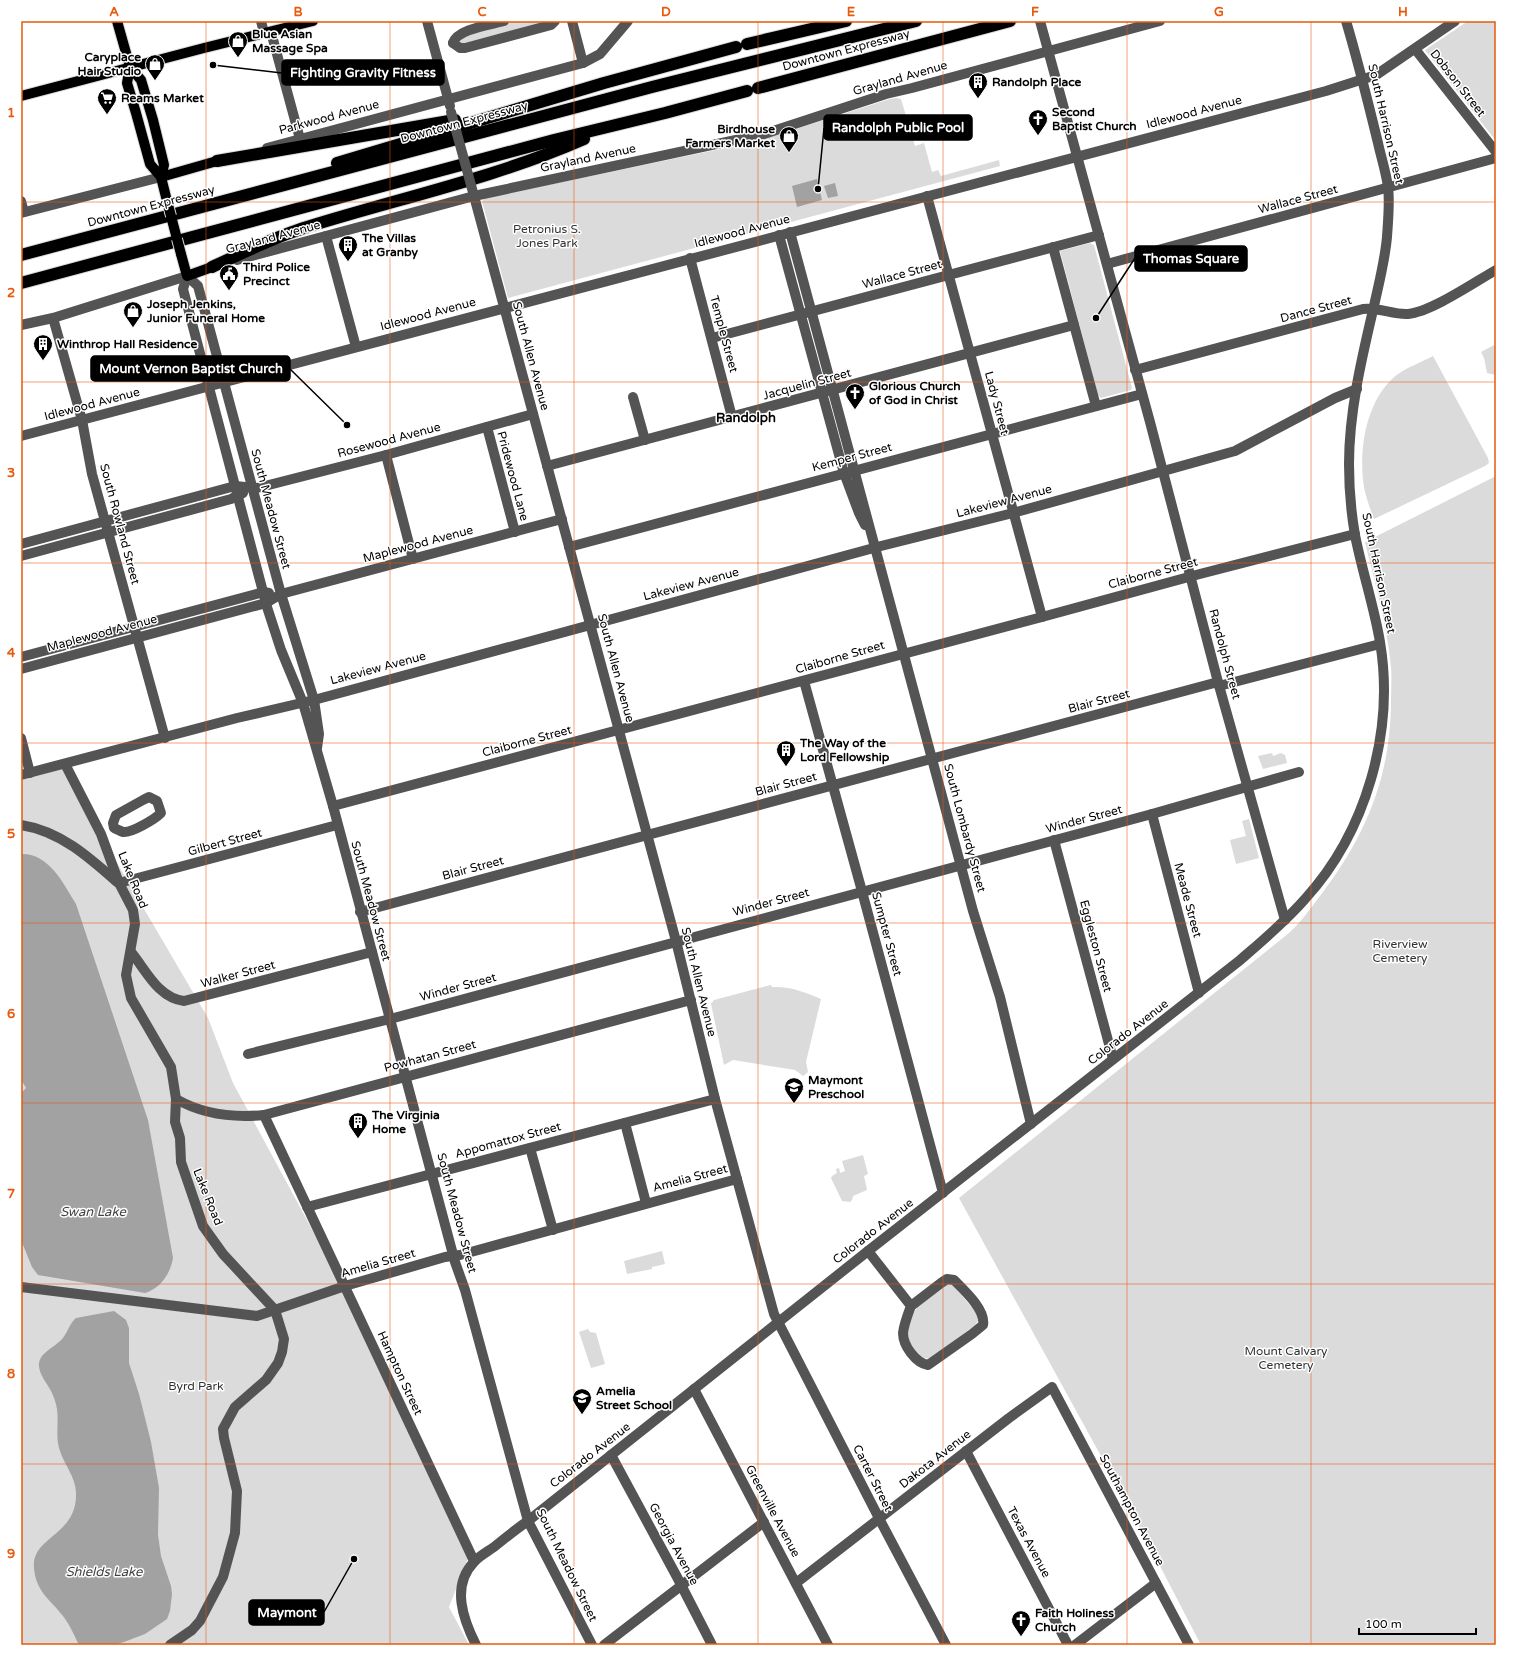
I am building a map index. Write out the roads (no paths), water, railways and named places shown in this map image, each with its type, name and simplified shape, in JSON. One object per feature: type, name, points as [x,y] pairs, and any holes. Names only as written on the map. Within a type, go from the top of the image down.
[{"type":"highway","points":[[240,197],[300,174],[546,100],[742,45],[846,21]]},
{"type":"highway","name":"Downtown Expressway","points":[[21,255],[652,87],[916,21]]},
{"type":"highway","name":"Downtown Expressway","points":[[21,283],[547,142],[753,90],[1010,21]]},
{"type":"highway","points":[[217,161],[439,124],[546,100]]},
{"type":"highway","points":[[212,267],[288,234],[457,184],[560,149],[614,126]]},
{"type":"main road","name":"South Meadow Street","points":[[117,21],[130,67],[140,80],[153,120],[164,165],[161,177]]},
{"type":"main road","points":[[21,96],[313,21]]},
{"type":"main road","name":"South Meadow Street","points":[[130,67],[127,83],[150,164],[161,177],[187,276]]},
{"type":"main road","name":"Parkwood Avenue","points":[[161,177],[217,161]]},
{"type":"main road","name":"Grayland Avenue","points":[[187,276],[212,267]]},
{"type":"street","points":[[261,21],[268,33],[300,139]]},
{"type":"street","name":"South Allen Avenue","points":[[427,21],[676,941],[715,1099],[774,1314],[778,1323]]},
{"type":"street","points":[[453,43],[455,36],[462,32],[504,21]]},
{"type":"street","points":[[453,43],[460,48],[464,48],[551,25],[555,21]]},
{"type":"street","points":[[572,21],[584,63]]},
{"type":"street","name":"Parkwood Avenue","points":[[217,161],[584,63],[600,54],[628,21]]},
{"type":"street","name":"Randolph Street","points":[[1040,21],[1107,264],[1219,684],[1285,920]]},
{"type":"street","name":"Grayland Avenue","points":[[212,267],[474,196],[764,134],[886,94],[1160,21]]},
{"type":"street","name":"South Harrison Street","points":[[1285,920],[1306,899],[1338,856],[1354,825],[1367,790],[1377,755],[1384,688],[1380,644],[1355,534],[1349,465],[1357,389],[1386,247],[1388,188],[1363,79],[1346,21]]},
{"type":"street","name":"Idlewood Avenue","points":[[21,436],[1312,94],[1376,75],[1455,21]]},
{"type":"street","points":[[435,48],[453,43]]},
{"type":"street","name":"Dobson Street","points":[[1414,49],[1496,152]]},
{"type":"street","name":"Wallace Street","points":[[1107,264],[1496,158]]},
{"type":"street","name":"Parkwood Avenue","points":[[23,212],[161,177]]},
{"type":"street","name":"Lady Street","points":[[927,196],[1042,617]]},
{"type":"street","points":[[21,201],[23,212]]},
{"type":"street","name":"South Lombardy Street","points":[[790,232],[834,390],[973,911],[1000,997],[1031,1124]]},
{"type":"street","name":"South Lombardy Street","points":[[779,235],[844,473],[859,513],[874,544]]},
{"type":"street","name":"Wallace Street","points":[[712,338],[1099,235]]},
{"type":"street","points":[[326,236],[356,347]]},
{"type":"street","points":[[1053,247],[1096,406]]},
{"type":"street","name":"Temple Street","points":[[690,258],[732,416]]},
{"type":"street","name":"Dance Street","points":[[1135,370],[1363,309],[1373,308],[1398,314],[1423,311],[1496,270]]},
{"type":"street","name":"Grayland Avenue","points":[[21,325],[53,318],[187,276]]},
{"type":"street","name":"South Meadow Street","points":[[317,754],[319,734],[314,700],[281,594],[198,286],[187,276],[183,289],[266,603],[281,650],[303,703],[454,1255],[528,1521],[592,1645]]},
{"type":"street","name":"South Rowland Street","points":[[53,318],[82,420],[92,474],[165,738]]},
{"type":"street","name":"Jacquelin Street","points":[[547,466],[1074,325]]},
{"type":"street","name":"Lakeview Avenue","points":[[26,774],[303,703],[590,625],[874,544],[1013,512],[1235,451],[1335,398],[1357,389]]},
{"type":"street","name":"Kemper Street","points":[[569,547],[1142,394]]},
{"type":"street","points":[[633,397],[645,440]]},
{"type":"street","name":"Rosewood Avenue","points":[[21,544],[105,522],[386,455],[533,414]]},
{"type":"street","name":"Pridewood Lane","points":[[486,427],[515,532]]},
{"type":"street","points":[[386,455],[413,558]]},
{"type":"street","name":"Rosewood Avenue","points":[[21,556],[108,533],[237,491]]},
{"type":"street","name":"Maplewood Avenue","points":[[21,668],[266,603],[281,594],[562,519]]},
{"type":"street","name":"Claiborne Street","points":[[332,806],[804,681],[1190,576],[1355,534]]},
{"type":"street","name":"Maplewood Avenue","points":[[21,657],[264,592],[281,594]]},
{"type":"street","name":"Blair Street","points":[[360,912],[833,785],[1219,684],[1380,644]]},
{"type":"street","name":"Sumpter Street","points":[[804,681],[943,1193]]},
{"type":"street","points":[[21,738],[26,774]]},
{"type":"street","name":"Lake Road","points":[[65,764],[101,834],[119,883],[133,910],[135,924],[126,975],[131,998],[171,1067],[176,1099],[175,1122],[180,1138],[181,1162],[203,1226],[224,1254],[275,1310],[284,1339],[278,1364],[266,1380],[235,1407],[224,1429],[237,1491],[235,1533],[223,1577],[200,1621],[192,1630],[170,1645]]},
{"type":"street","name":"Winder Street","points":[[248,1054],[390,1019],[961,864],[1152,814],[1299,772]]},
{"type":"street","name":"Meade Street","points":[[1152,814],[1199,993]]},
{"type":"street","points":[[21,825],[44,831],[65,841],[85,854],[119,883]]},
{"type":"street","name":"Gilbert Street","points":[[119,883],[337,825]]},
{"type":"street","points":[[101,834],[114,828]]},
{"type":"street","name":"Eggleston Street","points":[[1054,840],[1113,1059]]},
{"type":"street","name":"Colorado Avenue","points":[[474,1561],[528,1521],[868,1251],[1199,993],[1239,961],[1285,920]]},
{"type":"street","name":"Walker Street","points":[[131,952],[161,990],[173,1000],[184,1001],[372,952]]},
{"type":"street","name":"Powhatan Street","points":[[176,1099],[187,1105],[218,1115],[264,1115],[691,1000]]},
{"type":"street","name":"Appomattox Street","points":[[307,1207],[715,1099]]},
{"type":"street","name":"Hampton Street","points":[[264,1115],[474,1561]]},
{"type":"street","points":[[625,1123],[646,1204]]},
{"type":"street","points":[[530,1148],[553,1230]]},
{"type":"street","name":"Amelia Street","points":[[21,1287],[257,1316],[344,1286],[737,1179]]},
{"type":"street","points":[[868,1251],[910,1306]]},
{"type":"street","points":[[947,1279],[954,1280],[980,1310],[984,1319],[983,1325],[939,1359],[928,1365],[922,1364],[909,1350],[903,1334],[910,1306],[947,1279]]},
{"type":"street","name":"Carter Street","points":[[778,1323],[946,1645]]},
{"type":"street","name":"Dakota Avenue","points":[[796,1583],[966,1451],[1052,1387]]},
{"type":"street","name":"Southampton Avenue","points":[[1052,1387],[1189,1645]]},
{"type":"street","name":"Greenville Avenue","points":[[694,1389],[828,1645]]},
{"type":"street","name":"Texas Avenue","points":[[966,1451],[1068,1645]]},
{"type":"street","name":"Georgia Avenue","points":[[611,1455],[712,1645]]},
{"type":"street","points":[[604,1645],[764,1522]]},
{"type":"street","points":[[474,1561],[463,1580],[461,1598],[466,1626],[476,1645]]},
{"type":"street","points":[[1074,1645],[1156,1583]]},
{"type":"water","points":[[817,179],[822,200],[797,207],[792,186]]},
{"type":"water","points":[[835,183],[838,196],[828,198],[824,186]]},
{"type":"water","name":"Swan Lake","points":[[21,854],[40,858],[47,864],[60,879],[76,904],[148,1120],[173,1258],[170,1270],[164,1280],[156,1288],[145,1293],[38,1275],[32,1267],[21,1240],[21,1093],[26,1088],[21,1079]]},
{"type":"water","name":"Shields Lake","points":[[114,1311],[126,1320],[129,1328],[129,1363],[139,1394],[151,1442],[159,1488],[158,1535],[161,1556],[171,1586],[172,1594],[170,1611],[167,1619],[145,1634],[113,1645],[79,1645],[65,1619],[44,1595],[35,1576],[35,1557],[46,1541],[63,1527],[70,1518],[75,1507],[76,1492],[74,1481],[59,1446],[57,1435],[57,1409],[55,1402],[51,1391],[41,1374],[39,1365],[42,1356],[63,1338],[76,1318]]},
{"type":"place","name":"Blue Asian Massage Spa","points":[[238,58]]},
{"type":"place","name":"Fighting Gravity Fitness","points":[[213,65]]},
{"type":"place","name":"Caryplace Hair Studio","points":[[155,81]]},
{"type":"place","name":"Randolph Place","points":[[978,99]]},
{"type":"place","name":"Reams Market","points":[[107,115]]},
{"type":"place","name":"Second Baptist Church","points":[[1038,136]]},
{"type":"place","name":"Birdhouse Farmers Market","points":[[789,153]]},
{"type":"place","name":"Randolph Public Pool","points":[[818,189]]},
{"type":"place","name":"The Villas at Granby","points":[[348,262]]},
{"type":"place","name":"Third Police Precinct","points":[[229,291]]},
{"type":"place","name":"Thomas Square","points":[[1096,318]]},
{"type":"place","name":"Joseph Jenkins, Junior Funeral Home","points":[[133,328]]},
{"type":"place","name":"Winthrop Hall Residence","points":[[43,361]]},
{"type":"place","name":"Glorious Church of God in Christ","points":[[855,410]]},
{"type":"place","name":"Mount Vernon Baptist Church","points":[[347,425]]},
{"type":"place","name":"The Way of the Lord Fellowship","points":[[786,767]]},
{"type":"place","name":"Maymont Preschool","points":[[794,1104]]},
{"type":"place","name":"The Virginia Home","points":[[358,1139]]},
{"type":"place","name":"Amelia Street School","points":[[582,1415]]},
{"type":"place","name":"Maymont","points":[[354,1559]]},
{"type":"place","name":"Faith Holiness Church","points":[[1021,1637]]},
{"type":"district","name":"Randolph","points":[[746,417]]},
{"type":"park label","name":"Petronius S. Jones Park","points":[[547,236]]},
{"type":"park label","name":"Riverview Cemetery","points":[[1400,951]]},
{"type":"park label","name":"Mount Calvary Cemetery","points":[[1286,1358]]},
{"type":"park label","name":"Byrd Park","points":[[196,1386]]}]
